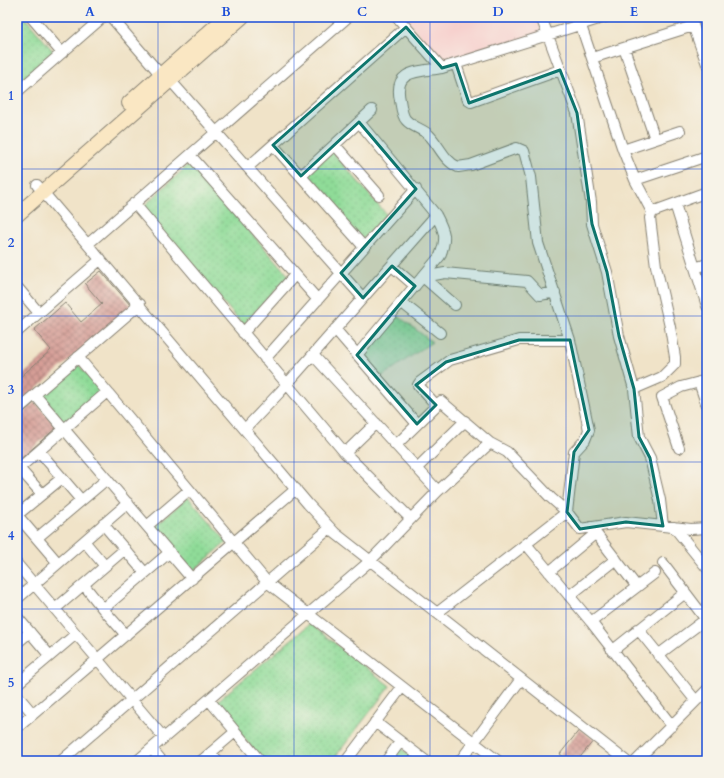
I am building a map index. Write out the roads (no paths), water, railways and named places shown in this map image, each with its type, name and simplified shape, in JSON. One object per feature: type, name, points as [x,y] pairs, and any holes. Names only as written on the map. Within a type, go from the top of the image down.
[{"type":"street","points":[[31,17],[62,53]]},
{"type":"street","points":[[17,92],[103,17]]},
{"type":"street","points":[[111,17],[248,167],[363,298]]},
{"type":"street","points":[[166,77],[226,17]]},
{"type":"street","points":[[17,215],[40,189],[166,77],[242,17]]},
{"type":"street","points":[[88,244],[348,17]]},
{"type":"street","points":[[397,17],[442,68]]},
{"type":"street","points":[[541,17],[577,113],[591,202],[592,224],[607,272],[619,336],[634,389],[639,437],[650,458],[660,500],[663,526]]},
{"type":"street","points":[[437,613],[567,512],[574,452],[585,440],[590,430],[570,340],[538,243],[531,177],[524,151],[517,148],[470,165],[458,167],[448,160],[425,131],[407,121],[404,117],[398,88],[400,82],[406,76],[414,73],[442,68],[548,36],[579,21],[605,17]]},
{"type":"street","points":[[579,21],[623,150],[635,180],[652,212],[649,224],[656,266],[675,356],[675,364],[662,377],[654,382],[634,389]]},
{"type":"street","points":[[592,58],[624,48],[692,21],[707,64]]},
{"type":"street","points":[[248,167],[406,27]]},
{"type":"street","points":[[624,48],[656,140]]},
{"type":"street","points":[[456,64],[468,100],[471,102],[560,70]]},
{"type":"street","points":[[301,176],[372,110]]},
{"type":"street","points":[[357,354],[440,256],[446,242],[444,229],[436,214],[359,122]]},
{"type":"street","points":[[623,150],[680,131]]},
{"type":"street","points":[[273,145],[364,248]]},
{"type":"street","points":[[335,145],[379,195]]},
{"type":"street","points":[[190,155],[318,300]]},
{"type":"street","points":[[635,180],[707,156]]},
{"type":"street","points":[[17,203],[40,189]]},
{"type":"street","points":[[40,189],[140,304],[330,528],[626,761]]},
{"type":"street","points":[[265,359],[416,189]]},
{"type":"street","points":[[652,212],[707,193]]},
{"type":"street","points":[[134,203],[286,385],[345,453],[411,519]]},
{"type":"street","points":[[675,204],[706,302]]},
{"type":"street","points":[[245,429],[392,266],[436,214]]},
{"type":"street","points":[[17,332],[101,259]]},
{"type":"street","points":[[695,268],[707,264]]},
{"type":"street","points":[[392,266],[415,286]]},
{"type":"street","points":[[423,277],[444,273],[527,281],[540,295],[555,292]]},
{"type":"street","points":[[243,333],[296,275]]},
{"type":"street","points":[[423,277],[455,305]]},
{"type":"street","points":[[17,287],[39,313]]},
{"type":"street","points":[[401,302],[440,334]]},
{"type":"street","points":[[17,410],[140,304]]},
{"type":"street","points":[[335,330],[417,424]]},
{"type":"street","points":[[436,405],[418,385],[446,362],[519,340],[570,340]]},
{"type":"street","points":[[312,355],[438,491]]},
{"type":"street","points":[[78,357],[267,582],[498,761]]},
{"type":"street","points":[[679,448],[662,397],[681,387],[703,381],[707,406]]},
{"type":"street","points":[[42,494],[18,469],[107,392]]},
{"type":"street","points":[[35,395],[192,579]]},
{"type":"street","points":[[396,445],[441,401],[490,443],[507,452],[551,498],[567,512],[580,529],[593,530],[626,522],[674,527],[707,528]]},
{"type":"street","points":[[417,468],[465,421]]},
{"type":"street","points":[[345,453],[376,424]]},
{"type":"street","points":[[137,761],[370,561],[438,491],[490,443]]},
{"type":"street","points":[[39,451],[82,500]]},
{"type":"street","points":[[58,563],[17,515],[62,478]]},
{"type":"street","points":[[37,538],[107,479]]},
{"type":"street","points":[[17,728],[296,489]]},
{"type":"street","points":[[147,526],[189,490]]},
{"type":"street","points":[[17,599],[128,503]]},
{"type":"street","points":[[103,524],[145,573]]},
{"type":"street","points":[[674,527],[707,568]]},
{"type":"street","points":[[61,761],[330,528]]},
{"type":"street","points":[[593,530],[637,586]]},
{"type":"street","points":[[549,572],[593,530]]},
{"type":"street","points":[[84,541],[105,566]]},
{"type":"street","points":[[526,544],[591,622],[612,651],[672,726]]},
{"type":"street","points":[[55,609],[125,549]]},
{"type":"street","points":[[103,608],[170,552]]},
{"type":"street","points":[[569,596],[616,559]]},
{"type":"street","points":[[658,655],[706,620],[663,563]]},
{"type":"street","points":[[17,564],[164,738]]},
{"type":"street","points":[[591,622],[655,573]]},
{"type":"street","points":[[84,585],[126,635]]},
{"type":"street","points":[[612,651],[685,593]]},
{"type":"street","points":[[17,617],[50,656]]},
{"type":"street","points":[[638,629],[696,701]]},
{"type":"street","points":[[17,643],[30,632]]},
{"type":"street","points":[[17,684],[76,634]]},
{"type":"street","points":[[460,761],[521,679]]},
{"type":"street","points":[[346,761],[402,687]]},
{"type":"street","points":[[636,761],[707,690]]},
{"type":"street","points":[[17,695],[33,714]]},
{"type":"street","points":[[209,700],[260,761]]},
{"type":"street","points":[[376,722],[426,761]]},
{"type":"street","points":[[201,761],[235,732]]},
{"type":"street","points":[[386,761],[400,742]]},
{"type":"street","points":[[152,749],[162,761]]},
{"type":"street","points":[[211,753],[218,761]]}]
